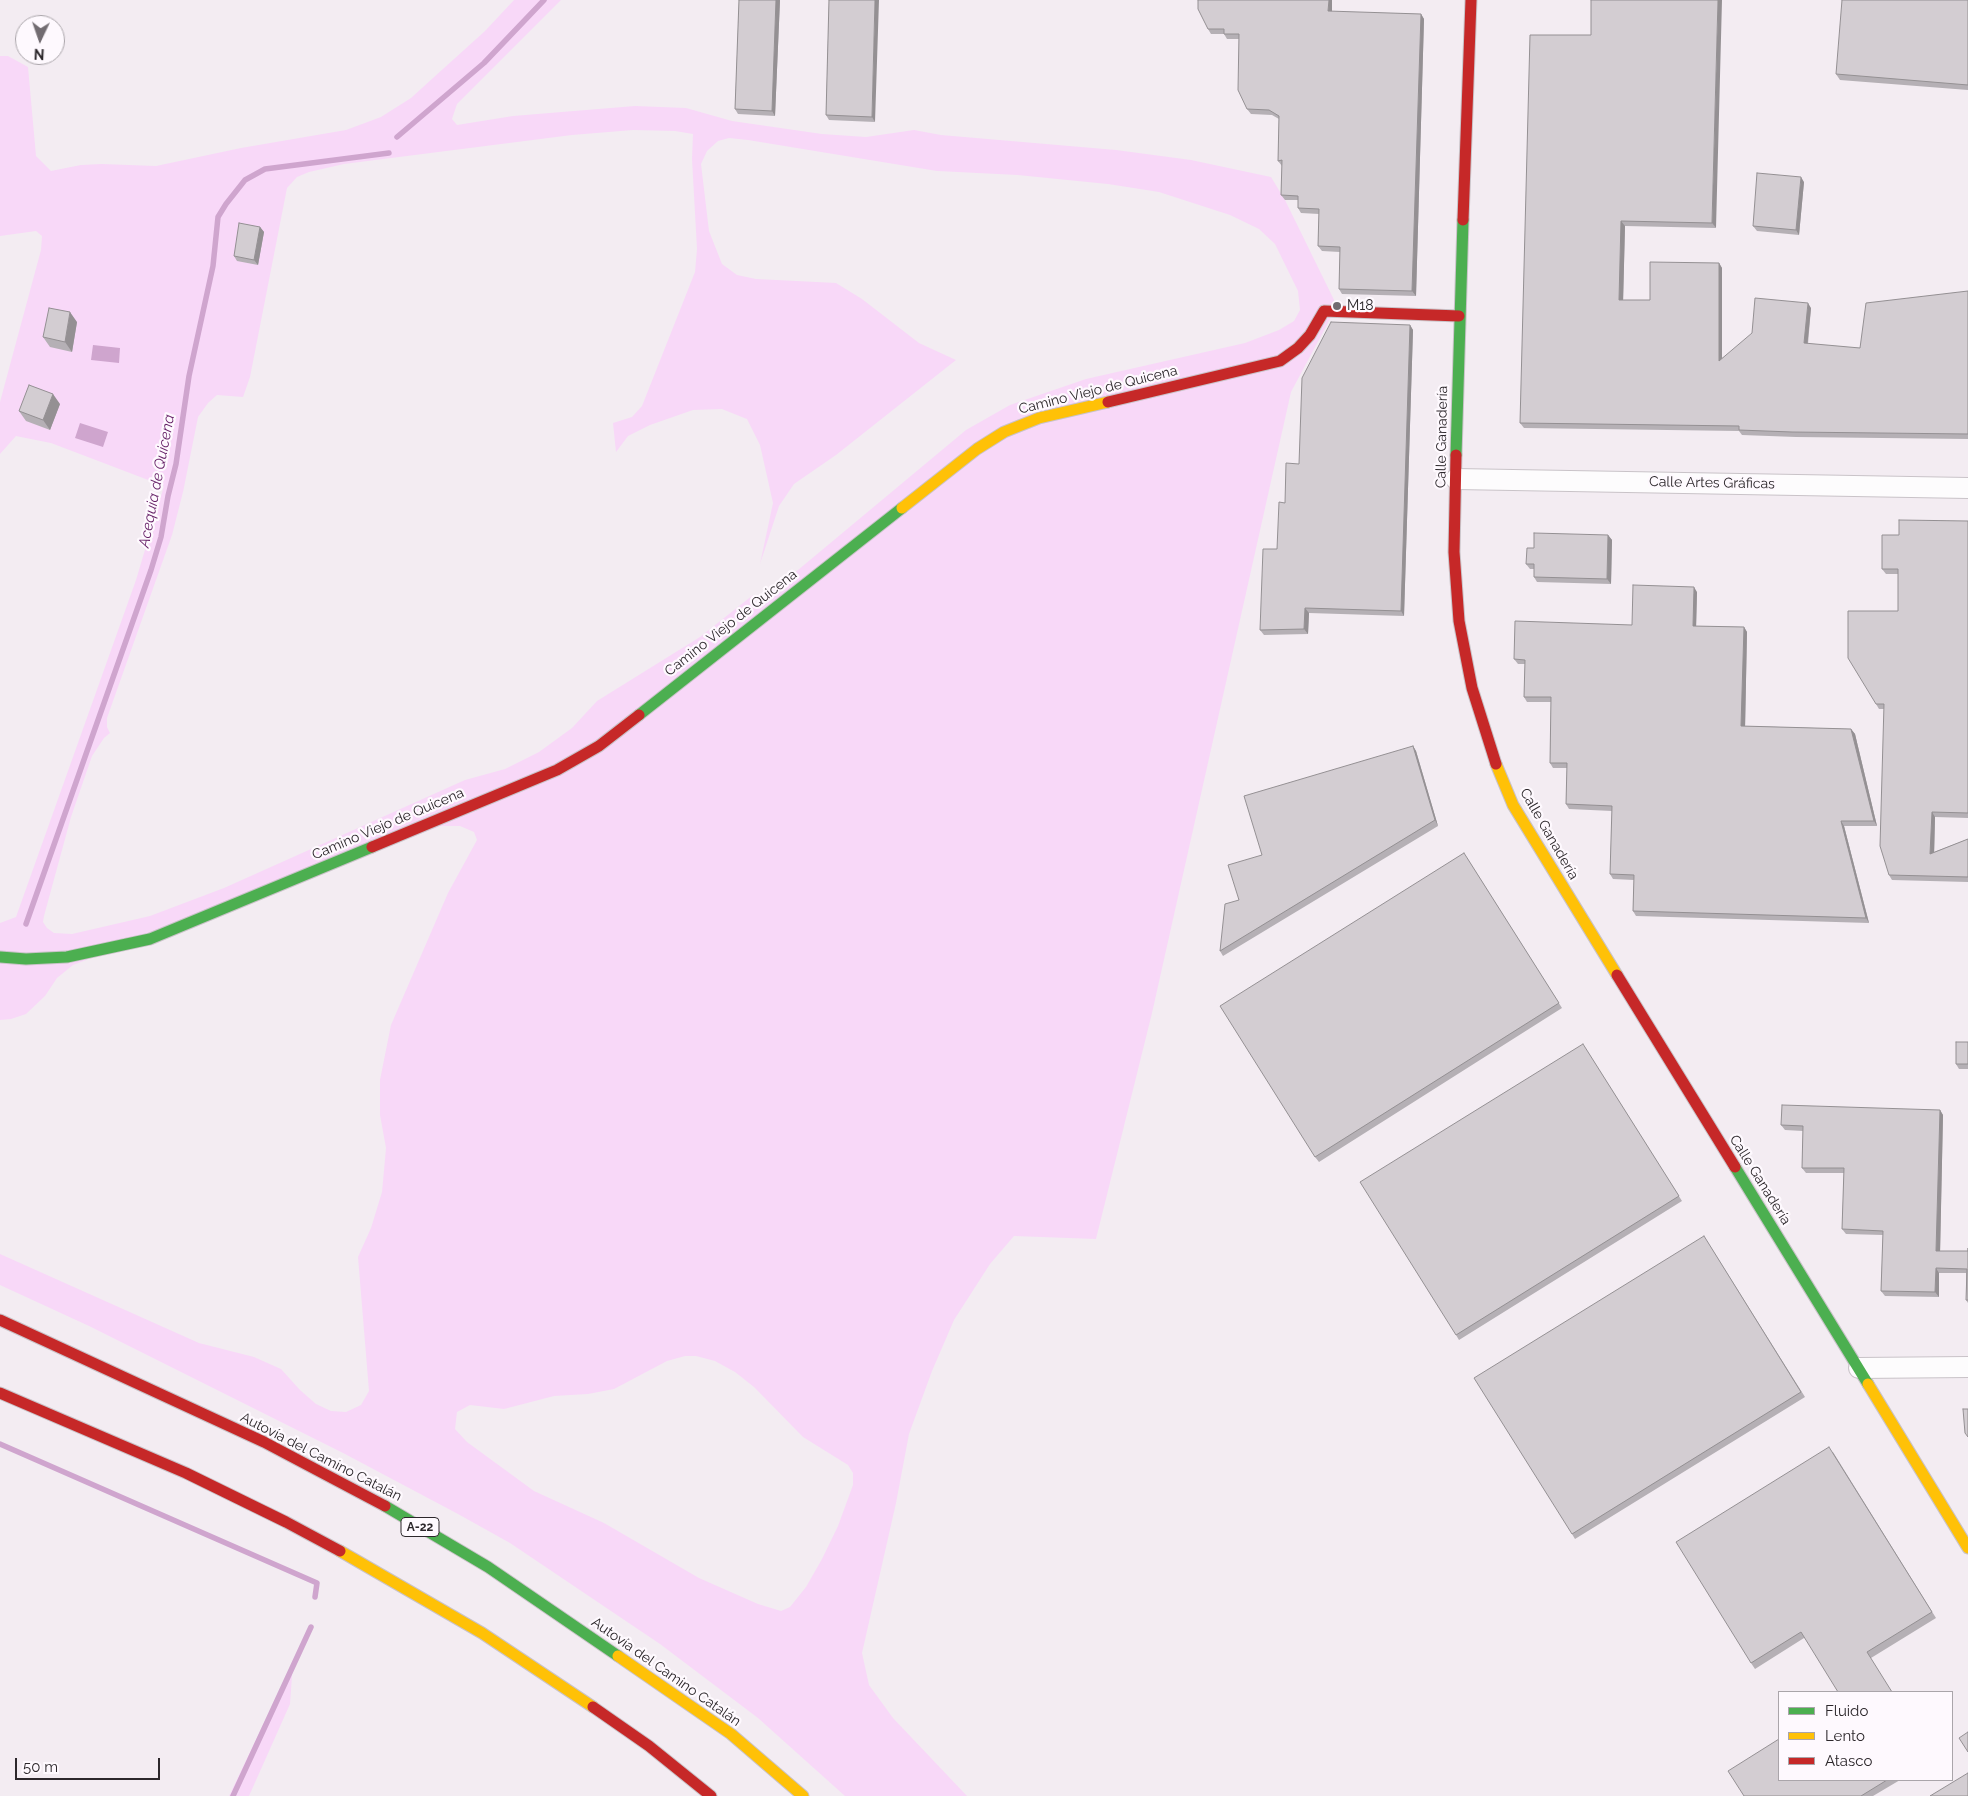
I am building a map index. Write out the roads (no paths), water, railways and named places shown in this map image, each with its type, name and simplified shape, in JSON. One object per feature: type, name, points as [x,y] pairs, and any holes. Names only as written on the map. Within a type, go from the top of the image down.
[{"type":"main road","name":"Calle Ganadería","points":[[1471,0],[1459,316],[1454,552],[1459,621],[1472,688],[1493,757],[1513,806],[1968,1548]]},
{"type":"main road","name":"Camino Viejo de Quicena","points":[[0,957],[26,959],[66,957],[150,939],[557,770],[599,746],[977,449],[1004,432],[1039,418],[1280,361],[1298,348],[1310,335],[1324,311],[1459,316]]},
{"type":"main road","name":"Autovía del Camino Catalán","points":[[0,1320],[264,1442],[378,1502],[488,1567],[731,1734],[803,1796]]},
{"type":"main road","points":[[0,1393],[186,1473],[286,1522],[384,1576],[482,1634],[564,1688],[649,1746],[711,1796]]},
{"type":"street","name":"Calle Artes Gráficas","points":[[1456,479],[1968,488]]},
{"type":"street","points":[[1859,1368],[1968,1366]]},
{"type":"waterway","name":"Acequia de Quicena","points":[[397,137],[484,63],[544,0]]},
{"type":"waterway","name":"Acequia de Quicena","points":[[26,924],[161,537],[176,464],[189,376],[213,266],[218,217],[245,180],[265,169],[389,153]]},
{"type":"waterway","points":[[0,1444],[317,1583],[315,1597]]},
{"type":"waterway","points":[[233,1796],[311,1627]]},
{"type":"place","name":"M18","points":[[1337,306]]}]
